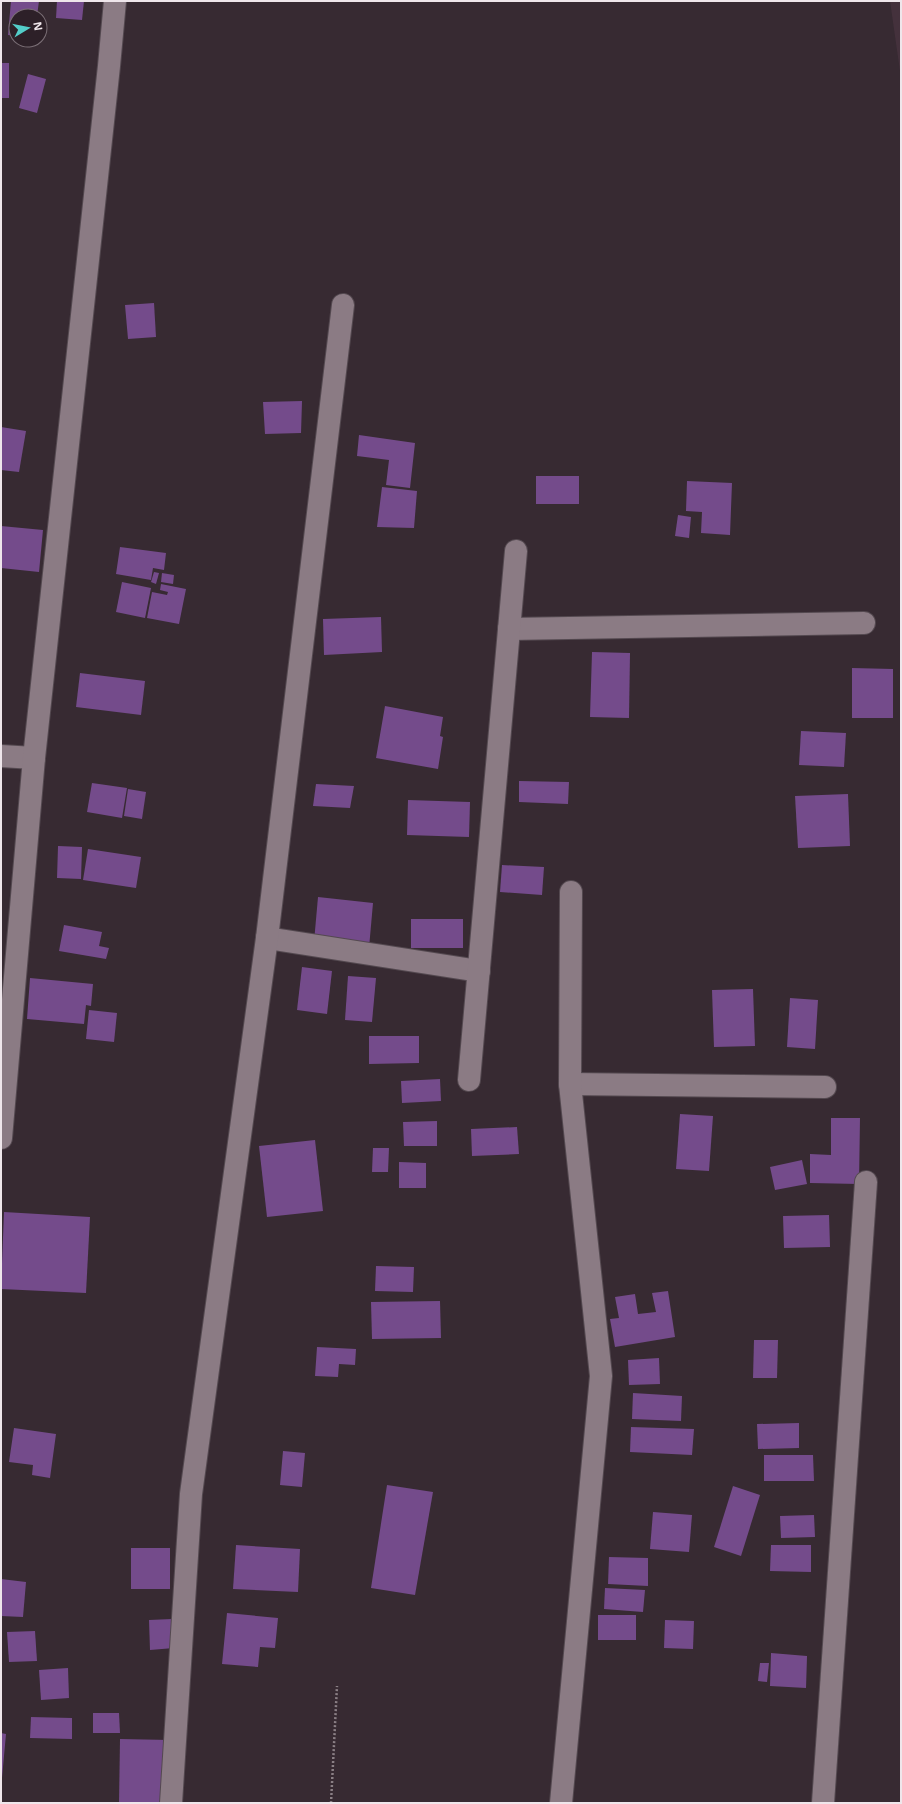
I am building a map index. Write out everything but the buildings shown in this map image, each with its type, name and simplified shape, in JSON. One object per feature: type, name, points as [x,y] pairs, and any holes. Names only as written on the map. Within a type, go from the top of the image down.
[{"type":"street","points":[[1,1138],[34,758],[110,66],[115,1]]},
{"type":"street","points":[[171,1803],[191,1494],[267,938],[344,305]]},
{"type":"street","points":[[469,1080],[516,551]]},
{"type":"street","points":[[510,629],[864,622]]},
{"type":"street","points":[[1,756],[34,758]]},
{"type":"street","points":[[561,1803],[601,1376],[570,1084],[571,892]]},
{"type":"street","points":[[267,938],[479,971]]},
{"type":"street","points":[[570,1084],[825,1087]]},
{"type":"street","points":[[823,1803],[866,1182]]},
{"type":"path","points":[[331,1803],[337,1686]]},
{"type":"shaded area","points":[[890,1],[901,1],[901,78]]}]
